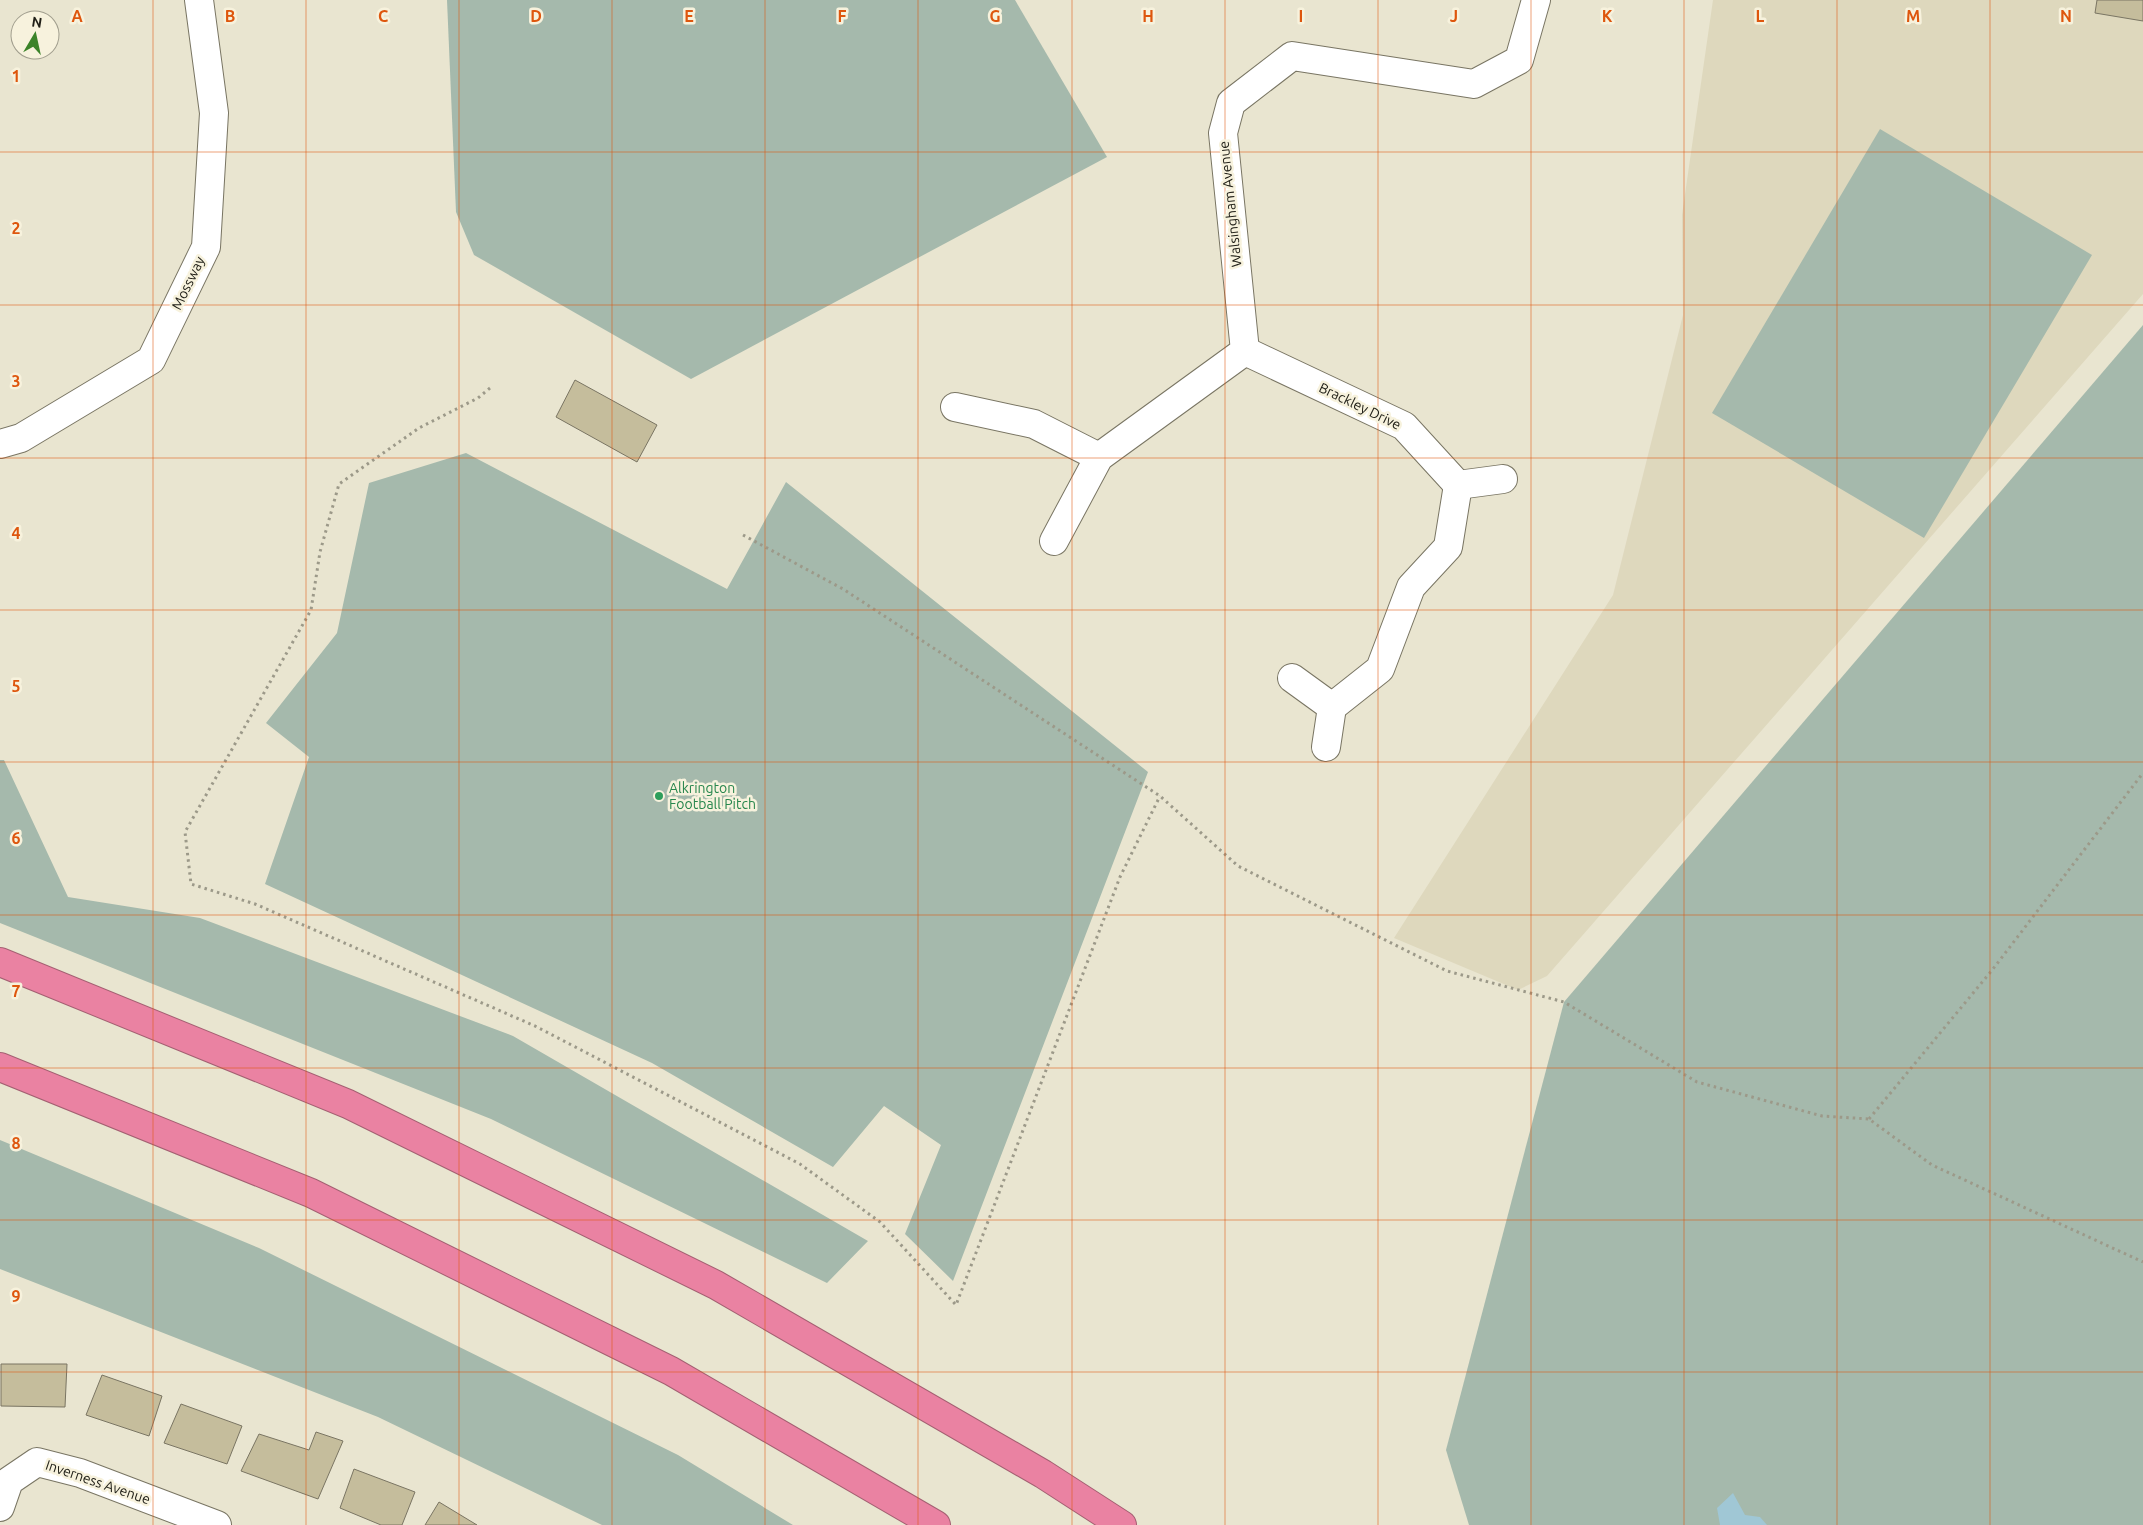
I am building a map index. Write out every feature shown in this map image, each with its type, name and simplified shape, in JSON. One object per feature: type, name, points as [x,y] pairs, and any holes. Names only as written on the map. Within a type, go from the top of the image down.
[{"type":"highway","points":[[0,962],[348,1104],[716,1285],[1043,1474],[1122,1525]]},
{"type":"highway","points":[[0,1067],[320,1197],[671,1371],[936,1525]]},
{"type":"street","name":"Mossway","points":[[0,444],[21,438],[151,360],[206,247],[214,113],[199,0]]},
{"type":"street","name":"Walsingham Avenue","points":[[1245,351],[1223,133],[1231,103],[1292,56],[1474,84],[1519,60],[1536,0]]},
{"type":"street","points":[[1054,541],[1099,457],[1245,351]]},
{"type":"street","name":"Brackley Drive","points":[[1245,351],[1404,426],[1458,485]]},
{"type":"street","points":[[955,407],[1034,424],[1099,457]]},
{"type":"street","points":[[1326,747],[1332,707],[1380,669],[1412,587],[1448,547],[1458,485],[1503,479]]},
{"type":"street","points":[[1292,678],[1332,707]]},
{"type":"street","name":"Inverness Avenue","points":[[0,1507],[9,1480],[37,1462],[80,1473],[217,1525]]},
{"type":"path","points":[[490,388],[478,398],[419,428],[339,484],[320,552],[311,610],[185,832],[191,884],[255,904],[535,1026],[800,1164],[880,1222],[956,1305],[1120,877],[1160,796]]},
{"type":"path","points":[[743,534],[843,589],[1160,796],[1238,866],[1448,970],[1564,1002],[1697,1082],[1822,1116],[1869,1120],[1932,1165],[2143,1262]]},
{"type":"path","points":[[1869,1120],[1993,969],[2143,773]]},
{"type":"shaded area","points":[[1713,0],[2143,0],[2143,294],[1547,976],[1518,990],[1394,938],[1613,595],[1683,315],[1682,215]]},
{"type":"green space","points":[[447,0],[1015,0],[1107,157],[691,379],[474,255],[456,212]]},
{"type":"green space","points":[[1880,129],[2092,255],[1924,538],[1712,413]]},
{"type":"green space","points":[[2143,325],[2143,1525],[1469,1525],[1446,1450],[1564,1002]]},
{"type":"green space","points":[[466,453],[727,589],[786,482],[1148,772],[953,1281],[905,1234],[941,1145],[884,1106],[833,1167],[652,1063],[265,884],[309,757],[266,723],[337,633],[369,483]]},
{"type":"green space","points":[[0,760],[4,760],[68,897],[200,918],[513,1036],[868,1241],[827,1283],[491,1119],[0,923]]},
{"type":"green space","points":[[0,1140],[259,1248],[678,1455],[793,1525],[602,1525],[378,1417],[0,1269]]},
{"type":"water","points":[[1733,1493],[1745,1515],[1760,1517],[1767,1525],[1720,1525],[1717,1508]]},
{"type":"building","points":[[2097,0],[2143,0],[2143,21],[2095,13]]},
{"type":"building","points":[[575,380],[657,425],[637,462],[556,417]]},
{"type":"building","points":[[1,1364],[67,1364],[65,1407],[1,1406]]},
{"type":"building","points":[[102,1375],[162,1396],[149,1436],[86,1415]]},
{"type":"building","points":[[181,1404],[242,1426],[227,1464],[164,1443]]},
{"type":"building","points":[[316,1432],[343,1441],[318,1499],[241,1471],[259,1434],[309,1450]]},
{"type":"building","points":[[354,1469],[415,1492],[402,1525],[381,1525],[340,1508]]},
{"type":"building","points":[[439,1502],[477,1525],[425,1525]]},
{"type":"place","name":"Alkrington Football Pitch","points":[[659,796]]}]
